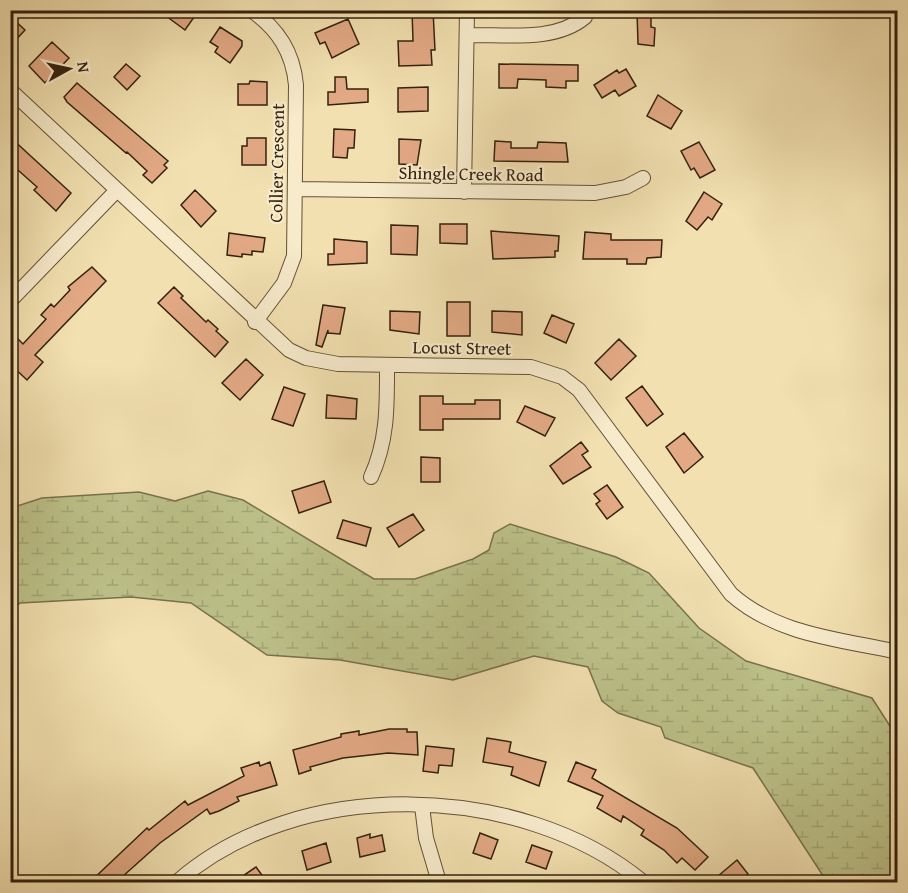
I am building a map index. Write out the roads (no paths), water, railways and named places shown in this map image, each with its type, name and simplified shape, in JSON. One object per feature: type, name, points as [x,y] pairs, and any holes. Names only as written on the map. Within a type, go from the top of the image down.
[{"type":"street","name":"Collier Crescent","points":[[251,10],[277,33],[291,57],[296,85],[294,256],[290,271],[255,322]]},
{"type":"street","points":[[464,192],[467,10]]},
{"type":"street","points":[[467,34],[552,33],[576,24],[585,17]]},
{"type":"street","name":"Locust Street","points":[[10,90],[277,342],[306,358],[338,364],[531,367],[562,377],[579,390],[731,594],[747,608],[788,628],[897,652]]},
{"type":"street","name":"Shingle Creek Road","points":[[296,189],[595,194],[626,187],[643,178]]},
{"type":"street","points":[[10,301],[117,190]]},
{"type":"street","points":[[371,477],[379,461],[386,426],[387,365]]},
{"type":"street","points":[[422,806],[426,838],[439,882]]},
{"type":"street","points":[[177,882],[193,877],[228,845],[291,820],[331,811],[365,807],[422,806],[503,816],[537,825],[606,856],[643,882]]}]
